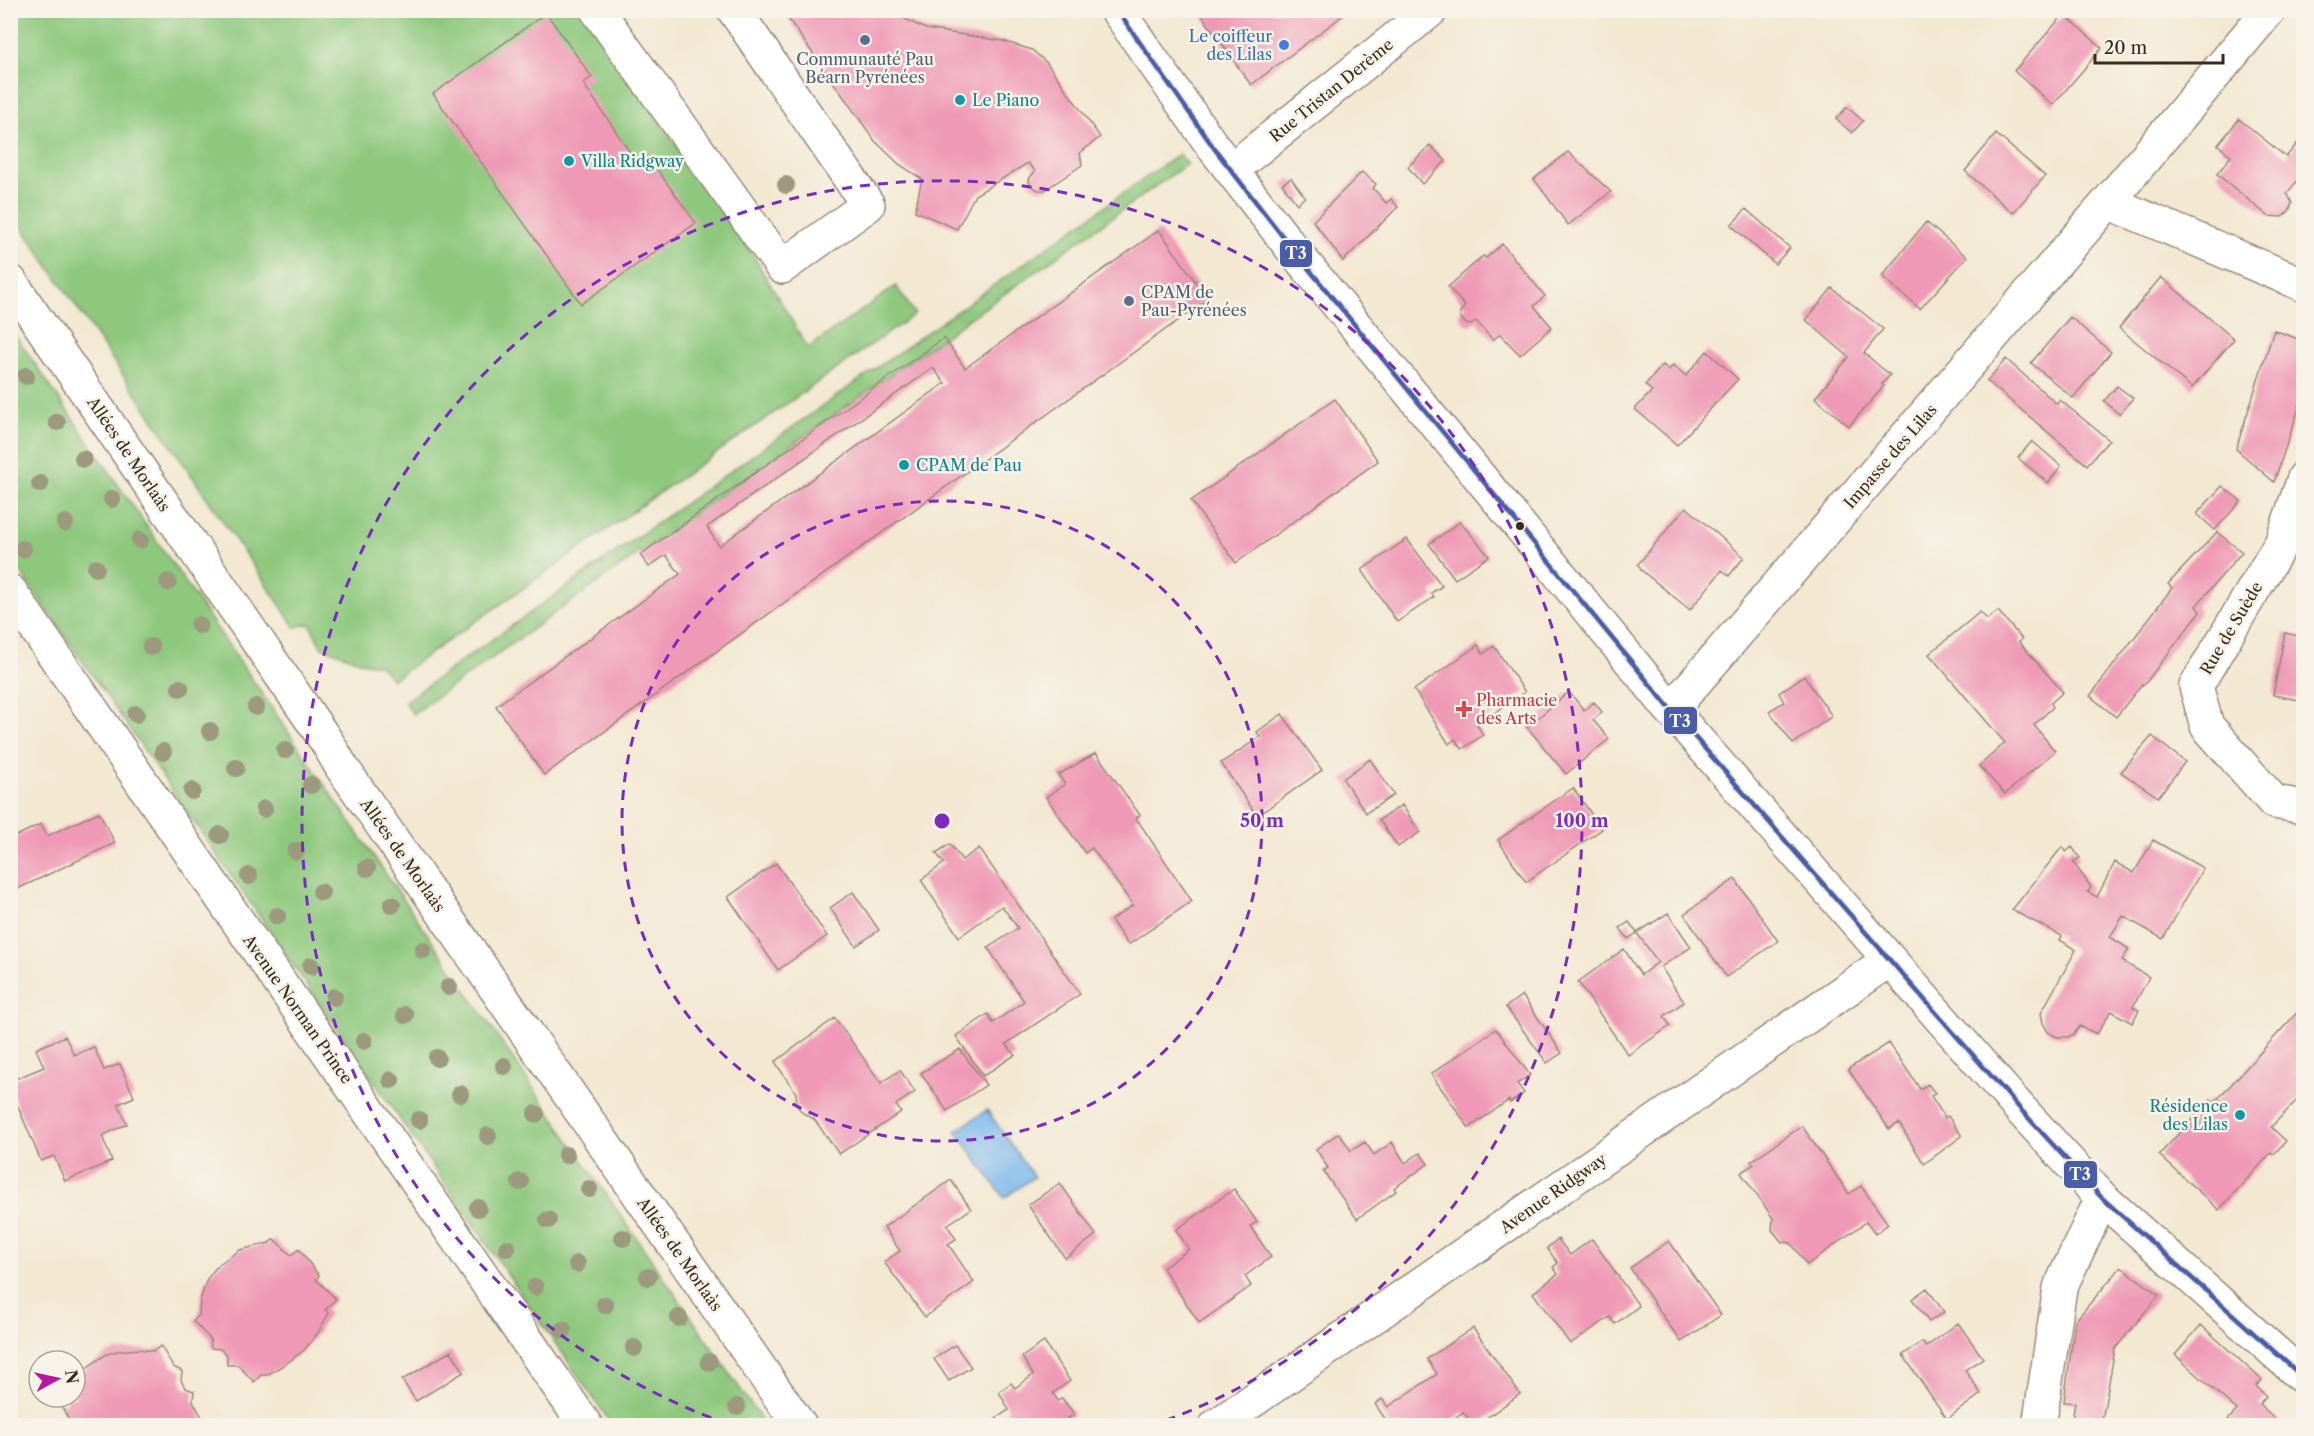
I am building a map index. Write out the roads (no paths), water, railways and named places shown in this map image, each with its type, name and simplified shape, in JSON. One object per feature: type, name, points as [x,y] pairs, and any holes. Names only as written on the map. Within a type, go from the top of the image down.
[{"type":"street","points":[[597,10],[782,267],[868,205],[734,10]]},
{"type":"street","points":[[1117,10],[1231,170],[1485,486],[1671,710],[1889,960],[2102,1198],[2304,1378]]},
{"type":"street","name":"Rue Tristan Derème","points":[[1231,170],[1431,10]]},
{"type":"street","name":"Impasse des Lilas","points":[[1671,710],[2108,202],[2269,10]]},
{"type":"street","points":[[2108,202],[2304,285]]},
{"type":"street","name":"Allées de Morlaàs","points":[[10,281],[327,742],[341,766],[800,1425]]},
{"type":"street","name":"Rue de Suède","points":[[2304,478],[2282,542],[2196,686],[2207,726],[2229,752],[2274,802],[2304,807]]},
{"type":"street","name":"Avenue Norman Prince","points":[[10,591],[586,1425]]},
{"type":"street","name":"Avenue Ridgway","points":[[1216,1425],[1889,960]]},
{"type":"street","points":[[2039,1425],[2060,1288],[2102,1198]]},
{"type":"water","points":[[987,1110],[1034,1177],[1004,1198],[956,1131]]},
{"type":"place","name":"Communauté Pau Béarn Pyrénées","points":[[865,40]]},
{"type":"place","name":"Le coiffeur des Lilas","points":[[1284,45]]},
{"type":"place","name":"Le Piano","points":[[960,100]]},
{"type":"place","name":"Villa Ridgway","points":[[569,161]]},
{"type":"place","name":"CPAM de Pau-Pyrénées","points":[[1129,301]]},
{"type":"place","name":"CPAM de Pau","points":[[904,465]]},
{"type":"place","name":"Pharmacie des Arts","points":[[1464,709]]},
{"type":"place","name":"Résidence des Lilas","points":[[2240,1115]]}]
